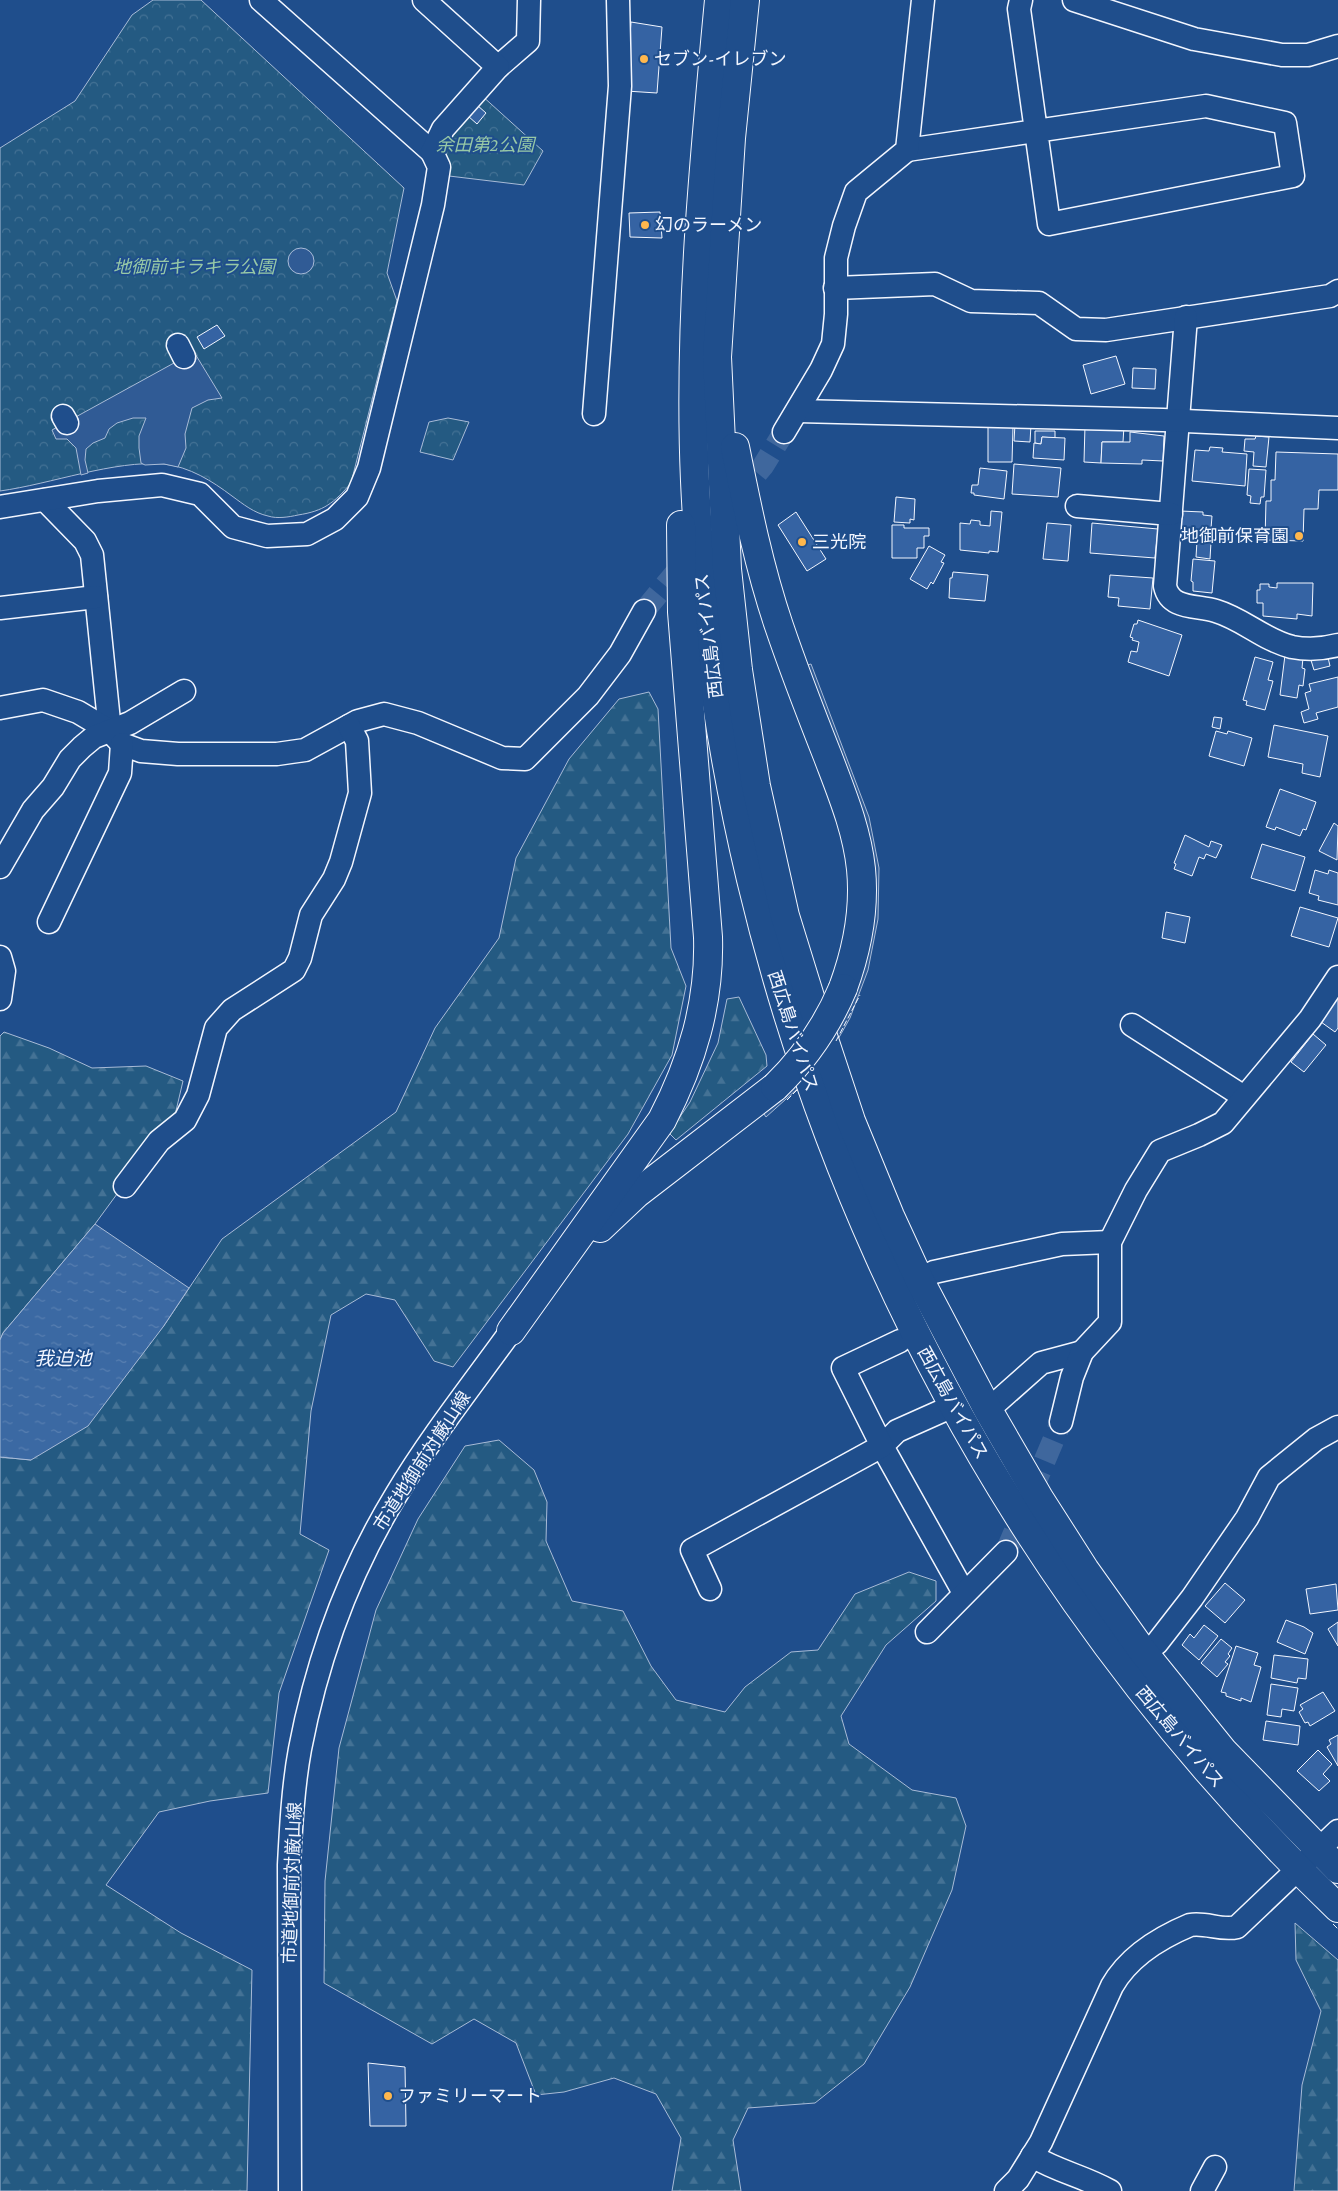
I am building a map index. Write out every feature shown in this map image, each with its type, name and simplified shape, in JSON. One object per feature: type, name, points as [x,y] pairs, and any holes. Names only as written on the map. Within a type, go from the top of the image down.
[{"type":"highway","name":"西広島バイパス","points":[[719,0],[706,136],[696,295],[694,364],[695,476],[703,597],[719,725],[740,836],[769,953],[799,1052],[843,1174],[894,1292],[953,1406],[1020,1520],[1112,1654],[1188,1748],[1227,1794],[1338,1908]]},
{"type":"highway","name":"西広島バイパス","points":[[745,0],[732,138],[717,357],[727,569],[738,670],[758,795],[785,916],[848,1112],[890,1216],[919,1279],[988,1410],[1039,1498],[1085,1570],[1144,1653],[1224,1752],[1338,1868]]},
{"type":"highway","points":[[511,1331],[662,1120],[678,1089],[700,1023],[707,978],[708,938],[694,735],[687,674],[680,550],[683,427],[696,295]]},
{"type":"highway","points":[[511,1331],[549,1282],[636,1194],[775,1087],[792,1070],[812,1045],[834,1010],[844,988],[857,942],[862,893],[861,869],[852,822],[786,647],[754,545],[717,357]]},
{"type":"street","points":[[0,507],[98,490],[162,484],[200,494],[233,527],[267,536],[307,534],[335,520],[357,497],[369,468],[433,205],[438,167],[432,152],[261,0]]},
{"type":"street","points":[[424,0],[498,68]]},
{"type":"street","points":[[432,152],[443,129],[498,68],[528,41],[529,0]]},
{"type":"street","points":[[594,414],[620,86],[618,0]]},
{"type":"street","points":[[907,150],[923,0]]},
{"type":"street","points":[[784,432],[822,370],[832,344],[835,329],[836,258],[844,226],[856,192],[907,150],[1035,131],[1206,106],[1285,123],[1293,176],[1049,224],[1035,131],[1019,9],[1022,0]]},
{"type":"street","points":[[1074,0],[1194,39],[1282,55],[1308,55],[1338,46]]},
{"type":"street","points":[[835,288],[935,284],[971,301],[1039,303],[1076,329],[1106,330],[1330,296],[1338,291]]},
{"type":"street","points":[[1186,317],[1165,586],[1167,595],[1172,601],[1223,613],[1280,643],[1292,647],[1320,649],[1338,646]]},
{"type":"street","points":[[798,411],[1178,421],[1338,428]]},
{"type":"street","points":[[45,500],[85,541],[92,555],[120,773],[58,917]]},
{"type":"street","points":[[1077,506],[1171,514]]},
{"type":"street","points":[[0,608],[96,597]]},
{"type":"street","points":[[0,708],[43,700],[78,712],[116,738],[140,751],[178,754],[277,754],[306,750],[358,721],[384,714],[418,723],[502,758],[525,759],[588,696],[620,654],[644,611]]},
{"type":"street","points":[[0,867],[33,810],[53,787],[70,759],[94,738],[116,738],[130,723],[184,691]]},
{"type":"street","points":[[126,1186],[159,1141],[185,1120],[198,1095],[216,1028],[232,1010],[294,970],[297,964],[311,916],[334,879],[341,862],[360,793],[357,741],[349,726]]},
{"type":"street","points":[[0,957],[4,971],[0,998]]},
{"type":"street","points":[[1060,1422],[1072,1377],[1082,1352],[1110,1322],[1110,1242],[1136,1190],[1160,1151],[1223,1123],[1310,1019],[1338,977]]},
{"type":"street","points":[[1132,1025],[1244,1097]]},
{"type":"street","points":[[919,1279],[934,1272],[1062,1244],[1110,1242]]},
{"type":"street","name":"市道地御前対厳山線","points":[[290,2191],[289,1865],[292,1817],[300,1749],[315,1683],[336,1618],[355,1573],[395,1495],[433,1438],[511,1331]]},
{"type":"street","points":[[900,1341],[843,1368],[882,1446],[964,1593]]},
{"type":"street","points":[[988,1410],[1041,1363],[1082,1352]]},
{"type":"street","points":[[710,1589],[692,1550],[882,1446],[897,1431],[953,1406]]},
{"type":"street","points":[[1144,1653],[1157,1643],[1192,1598],[1247,1518],[1269,1477],[1316,1438],[1337,1432]]},
{"type":"street","points":[[927,1632],[1006,1552]]},
{"type":"street","points":[[1006,2191],[1018,2179],[1041,2142],[1112,1986],[1127,1964],[1148,1947],[1190,1925],[1197,1924],[1230,1929],[1237,1927],[1338,1831]]},
{"type":"street","points":[[1032,2156],[1060,2171],[1094,2182],[1110,2191]]},
{"type":"street","points":[[1202,2191],[1215,2167]]},
{"type":"green space","name":"地御前キラキラ公園","points":[[153,0],[201,0],[404,188],[387,273],[397,301],[351,483],[334,501],[315,511],[283,517],[263,515],[200,476],[183,468],[164,464],[145,464],[104,469],[0,491],[0,148],[75,101],[132,15]]},
{"type":"green space","name":"余田第2公園","points":[[480,94],[543,151],[524,185],[449,176],[450,168],[441,139]]},
{"type":"green space","points":[[448,418],[469,422],[453,460],[420,452],[429,422]]},
{"type":"green space","points":[[649,692],[658,709],[671,948],[686,986],[672,1055],[628,1134],[453,1367],[434,1361],[395,1300],[366,1294],[331,1315],[311,1411],[300,1534],[329,1550],[279,1693],[268,1793],[210,1801],[159,1812],[106,1885],[181,1933],[252,1970],[247,2191],[0,2191],[0,1457],[31,1460],[163,1327],[222,1239],[396,1112],[435,1028],[499,938],[516,858],[569,759],[619,699]]},
{"type":"green space","points":[[739,997],[766,1055],[767,1066],[676,1140],[669,1133],[690,1102],[718,1043],[727,999]]},
{"type":"green space","points":[[4,1032],[49,1048],[92,1068],[146,1066],[183,1081],[175,1115],[95,1224],[3,1333],[0,1340],[0,1036]]},
{"type":"green space","points":[[499,1440],[534,1470],[547,1502],[546,1541],[572,1601],[623,1611],[651,1666],[676,1700],[725,1712],[745,1687],[791,1652],[818,1650],[855,1594],[909,1572],[936,1581],[936,1601],[886,1645],[841,1716],[849,1744],[912,1790],[956,1798],[966,1826],[952,1890],[910,1987],[864,2064],[815,2103],[748,2108],[733,2140],[741,2191],[672,2191],[681,2138],[656,2094],[614,2078],[564,2092],[536,2095],[516,2043],[474,2019],[432,2044],[324,1983],[325,1881],[339,1748],[376,1610],[418,1519],[465,1446]]},
{"type":"green space","points":[[1295,1923],[1338,1960],[1338,2191],[1294,2191],[1302,2085],[1321,2011],[1296,1960]]},
{"type":"shaded area","points":[[301,248],[310,252],[314,261],[310,270],[301,274],[292,270],[288,261],[292,252]]},
{"type":"shaded area","points":[[194,352],[222,398],[208,400],[192,408],[185,434],[186,448],[178,467],[164,464],[145,465],[141,463],[139,436],[146,418],[133,418],[117,423],[109,429],[105,438],[93,443],[86,449],[85,460],[88,473],[81,475],[76,448],[67,439],[56,439],[52,430]]},
{"type":"shaded area","points":[[811,664],[869,817],[879,868],[878,919],[868,970],[850,1018],[837,1041],[805,1082],[766,1117],[762,1111],[867,944],[804,666]]},
{"type":"water","name":"我迫池","points":[[95,1224],[189,1288],[163,1327],[88,1426],[31,1460],[0,1457],[0,1340],[3,1333]]},
{"type":"building","name":"セブン-イレブン","points":[[631,22],[662,27],[657,93],[626,91]]},
{"type":"building","points":[[477,105],[486,113],[477,124],[468,116]]},
{"type":"building","name":"幻のラーメン","points":[[660,212],[662,238],[630,237],[629,213]]},
{"type":"building","points":[[217,325],[225,336],[204,349],[197,337]]},
{"type":"building","points":[[1116,356],[1125,384],[1091,394],[1083,365]]},
{"type":"building","points":[[1133,368],[1156,369],[1155,389],[1132,388]]},
{"type":"building","points":[[1015,424],[1031,425],[1030,442],[1014,441]]},
{"type":"building","points":[[1085,425],[1124,426],[1123,442],[1102,442],[1101,463],[1084,462]]},
{"type":"building","points":[[988,427],[1013,427],[1012,462],[988,462]]},
{"type":"building","points":[[1035,431],[1055,431],[1055,438],[1042,437],[1041,444],[1035,443]]},
{"type":"building","points":[[1130,432],[1164,436],[1163,461],[1142,460],[1142,464],[1101,463],[1102,442],[1130,442]]},
{"type":"building","points":[[1256,436],[1269,437],[1266,467],[1253,466],[1254,452],[1244,451],[1245,439],[1255,439]]},
{"type":"building","points":[[1042,437],[1065,438],[1064,460],[1033,458],[1034,443],[1041,444]]},
{"type":"building","points":[[1210,447],[1223,448],[1222,452],[1247,454],[1245,486],[1192,481],[1195,450],[1209,451]]},
{"type":"building","points":[[1276,452],[1338,454],[1338,490],[1319,490],[1318,509],[1304,509],[1303,541],[1265,540],[1266,501],[1271,501],[1271,480],[1275,480]]},
{"type":"building","points":[[1014,464],[1061,468],[1058,497],[1012,494]]},
{"type":"building","points":[[980,468],[1007,471],[1004,499],[971,493],[972,485],[978,485]]},
{"type":"building","points":[[1249,469],[1266,470],[1264,497],[1261,497],[1260,504],[1250,503],[1251,496],[1247,495]]},
{"type":"building","points":[[896,497],[915,499],[914,520],[910,519],[910,523],[894,522]]},
{"type":"building","points":[[991,511],[1002,512],[998,552],[960,550],[960,523],[970,524],[971,520],[980,521],[980,525],[990,526]]},
{"type":"building","points":[[1180,511],[1203,512],[1203,515],[1212,516],[1210,541],[1186,539],[1187,535],[1178,535]]},
{"type":"building","name":"三光院","points":[[796,512],[826,559],[807,571],[778,525]]},
{"type":"building","points":[[1047,523],[1071,525],[1068,561],[1043,559]]},
{"type":"building","points":[[1092,523],[1158,529],[1155,558],[1090,553]]},
{"type":"building","points":[[892,525],[904,525],[904,528],[929,528],[929,536],[924,536],[924,548],[917,548],[917,558],[892,558]]},
{"type":"building","points":[[1197,541],[1211,542],[1210,559],[1196,557]]},
{"type":"building","points":[[929,546],[945,555],[941,562],[944,563],[933,584],[931,582],[927,589],[910,579]]},
{"type":"building","points":[[1193,559],[1215,561],[1212,593],[1193,591],[1193,582],[1191,581]]},
{"type":"building","points":[[953,572],[988,575],[985,601],[949,598],[950,578],[952,578]]},
{"type":"building","points":[[1110,575],[1153,578],[1150,609],[1118,606],[1119,598],[1108,597]]},
{"type":"building","points":[[1277,583],[1313,583],[1312,616],[1297,614],[1297,619],[1263,616],[1263,603],[1257,603],[1257,590],[1260,590],[1260,584],[1269,584],[1269,587],[1277,588]]},
{"type":"building","points":[[1138,620],[1182,635],[1169,676],[1128,662],[1131,651],[1137,652],[1139,642],[1132,640],[1133,638],[1130,637],[1134,624],[1137,624]]},
{"type":"building","points":[[1327,653],[1330,666],[1314,670],[1310,657]]},
{"type":"building","points":[[1285,655],[1303,658],[1302,668],[1305,669],[1303,686],[1299,685],[1297,698],[1280,695]]},
{"type":"building","points":[[1255,657],[1273,662],[1268,680],[1273,681],[1265,710],[1246,705],[1247,701],[1243,700]]},
{"type":"building","points":[[1338,677],[1338,707],[1316,713],[1318,719],[1304,723],[1301,712],[1309,709],[1305,693],[1311,691],[1309,684]]},
{"type":"building","points":[[1214,717],[1222,718],[1220,729],[1212,727]]},
{"type":"building","points":[[1274,725],[1328,736],[1320,777],[1302,773],[1303,764],[1268,757]]},
{"type":"building","points":[[1216,731],[1227,734],[1228,731],[1252,738],[1244,766],[1209,756]]},
{"type":"building","points":[[1280,789],[1316,802],[1306,830],[1303,829],[1300,836],[1276,827],[1275,830],[1266,827]]},
{"type":"building","points":[[1334,823],[1338,826],[1337,860],[1319,851]]},
{"type":"building","points":[[1185,835],[1209,847],[1211,841],[1222,845],[1216,858],[1206,854],[1204,859],[1199,857],[1192,876],[1174,869],[1176,864],[1174,863]]},
{"type":"building","points":[[1262,844],[1305,857],[1295,891],[1251,878]]},
{"type":"building","points":[[1315,870],[1328,874],[1329,870],[1338,873],[1338,905],[1318,900],[1319,896],[1309,893]]},
{"type":"building","points":[[1300,907],[1338,918],[1329,947],[1291,936]]},
{"type":"building","points":[[1166,912],[1190,917],[1185,943],[1162,938]]},
{"type":"building","points":[[1338,997],[1338,1028],[1335,1032],[1321,1022]]},
{"type":"building","points":[[1313,1034],[1326,1045],[1304,1072],[1291,1062]]},
{"type":"building","points":[[1225,1583],[1245,1600],[1225,1623],[1205,1606]]},
{"type":"building","points":[[1336,1584],[1338,1610],[1310,1614],[1306,1589]]},
{"type":"building","points":[[1286,1620],[1304,1627],[1313,1633],[1305,1654],[1277,1642]]},
{"type":"building","points":[[1338,1622],[1338,1646],[1328,1629]]},
{"type":"building","points":[[1204,1625],[1218,1636],[1199,1660],[1182,1645],[1190,1634],[1194,1638]]},
{"type":"building","points":[[1221,1639],[1232,1648],[1228,1654],[1230,1656],[1225,1662],[1228,1664],[1217,1677],[1201,1663]]},
{"type":"building","points":[[1236,1646],[1258,1653],[1254,1665],[1261,1667],[1251,1702],[1241,1698],[1241,1701],[1226,1696],[1226,1693],[1221,1692]]},
{"type":"building","points":[[1274,1655],[1308,1659],[1306,1679],[1298,1678],[1297,1683],[1271,1678]]},
{"type":"building","points":[[1271,1684],[1298,1688],[1294,1711],[1282,1709],[1281,1717],[1267,1715]]},
{"type":"building","points":[[1323,1692],[1335,1711],[1310,1726],[1308,1722],[1305,1723],[1299,1712],[1303,1709],[1300,1705]]},
{"type":"building","points":[[1266,1721],[1300,1726],[1298,1745],[1263,1740]]},
{"type":"building","points":[[1338,1735],[1338,1766],[1327,1747],[1331,1744],[1329,1740]]},
{"type":"building","points":[[1318,1750],[1332,1764],[1323,1774],[1330,1781],[1319,1791],[1297,1771]]},
{"type":"building","name":"ファミリーマート","points":[[368,2063],[405,2067],[406,2126],[370,2126]]},
{"type":"tunnel","points":[[736,498],[763,466],[784,432]]},
{"type":"tunnel","points":[[644,611],[688,558]]},
{"type":"tunnel","points":[[1006,1552],[1061,1422]]},
{"type":"fence","points":[[836,1041],[860,995]]},
{"type":"fence","points":[[787,1100],[799,1088]]},
{"type":"fence","points":[[1333,1924],[1338,1929]]},
{"type":"place","name":"セブン-イレブン","points":[[644,59]]},
{"type":"place","name":"幻のラーメン","points":[[645,225]]},
{"type":"place","name":"地御前保育園","points":[[1299,536]]},
{"type":"place","name":"三光院","points":[[802,542]]},
{"type":"place","name":"ファミリーマート","points":[[388,2096]]}]
